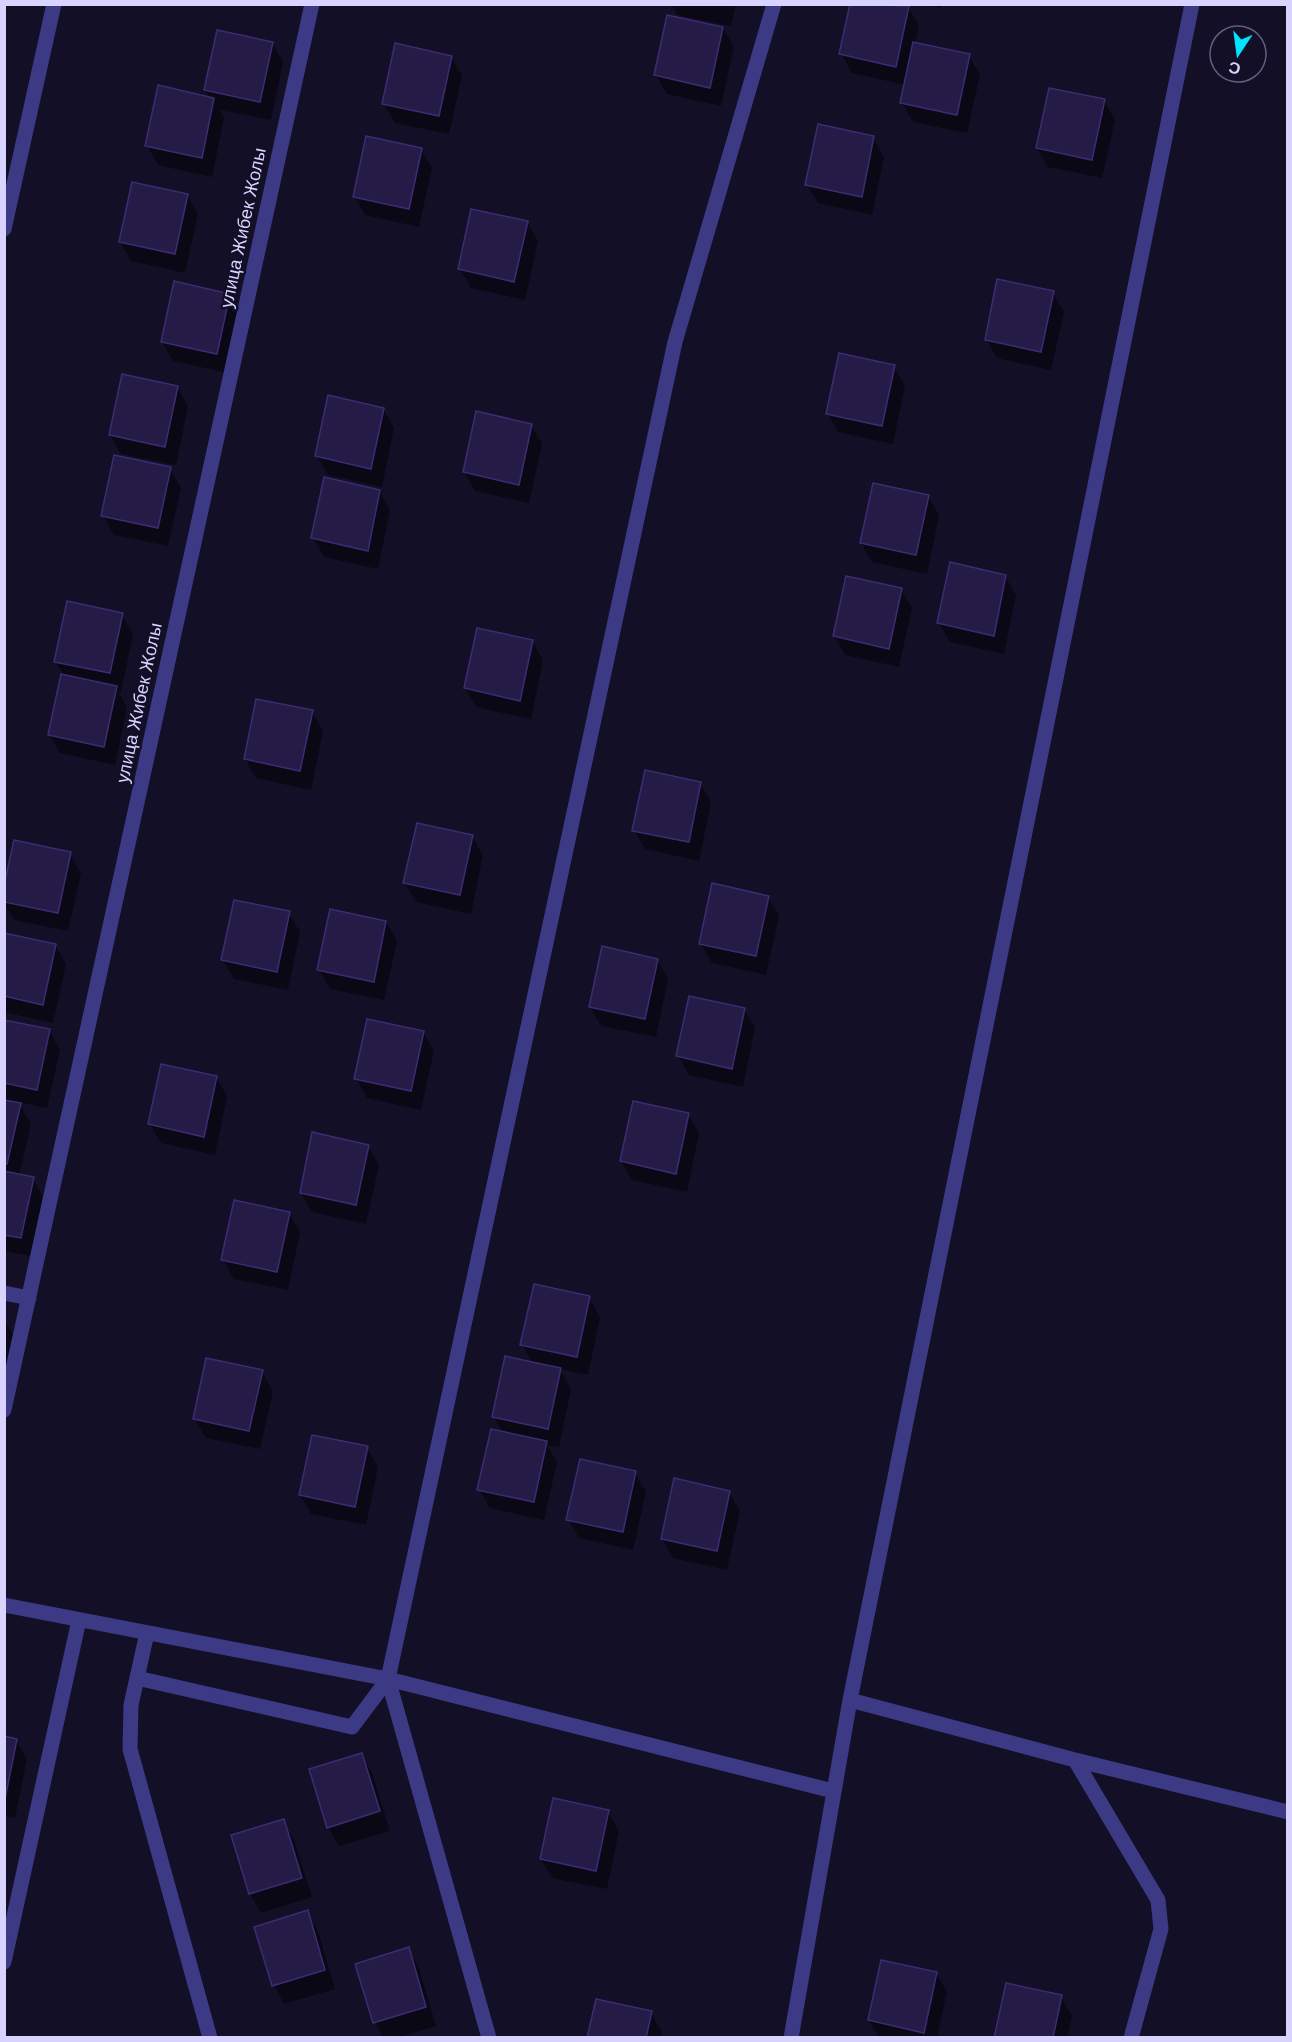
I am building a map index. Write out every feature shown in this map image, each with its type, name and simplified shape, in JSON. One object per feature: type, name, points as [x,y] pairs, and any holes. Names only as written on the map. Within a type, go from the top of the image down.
[{"type":"street","points":[[4,229],[54,4]]},
{"type":"street","name":"улица Жибек Жолы","points":[[4,1410],[312,4]]},
{"type":"street","points":[[137,1678],[352,1727],[388,1679],[675,342],[774,4]]},
{"type":"street","points":[[791,2037],[850,1700],[1192,4]]},
{"type":"street","points":[[4,1293],[29,1298]]},
{"type":"street","points":[[4,1605],[388,1679],[833,1791]]},
{"type":"street","points":[[4,1962],[79,1620]]},
{"type":"street","points":[[147,1633],[131,1705],[130,1749],[210,2037]]},
{"type":"street","points":[[388,1679],[489,2037]]},
{"type":"street","points":[[850,1700],[1075,1760],[1287,1812]]},
{"type":"street","points":[[1075,1760],[1158,1900],[1161,1929],[1131,2037]]},
{"type":"building","points":[[850,4],[909,6],[896,67],[839,54]]},
{"type":"building","points":[[667,15],[723,27],[710,88],[654,75]]},
{"type":"building","points":[[217,30],[273,42],[260,102],[204,90]]},
{"type":"building","points":[[913,42],[970,54],[957,115],[900,103]]},
{"type":"building","points":[[395,43],[452,56],[439,116],[382,104]]},
{"type":"building","points":[[158,85],[214,98],[202,158],[145,146]]},
{"type":"building","points":[[1049,88],[1105,99],[1092,160],[1036,148]]},
{"type":"building","points":[[818,124],[874,136],[862,197],[805,185]]},
{"type":"building","points":[[366,136],[422,148],[409,209],[353,197]]},
{"type":"building","points":[[132,182],[188,194],[175,254],[119,242]]},
{"type":"building","points":[[471,209],[528,221],[514,282],[458,269]]},
{"type":"building","points":[[997,279],[1054,291],[1041,352],[985,340]]},
{"type":"building","points":[[174,281],[230,294],[217,354],[161,342]]},
{"type":"building","points":[[839,353],[895,365],[882,426],[826,414]]},
{"type":"building","points":[[122,374],[178,386],[165,447],[109,435]]},
{"type":"building","points":[[328,395],[384,408],[371,469],[315,456]]},
{"type":"building","points":[[476,411],[532,424],[519,485],[463,472]]},
{"type":"building","points":[[114,455],[171,467],[158,528],[101,516]]},
{"type":"building","points":[[324,477],[380,490],[368,551],[311,538]]},
{"type":"building","points":[[873,483],[929,495],[916,555],[860,543]]},
{"type":"building","points":[[950,562],[1006,575],[994,636],[937,623]]},
{"type":"building","points":[[846,576],[902,588],[889,649],[833,636]]},
{"type":"building","points":[[67,601],[123,613],[110,673],[54,662]]},
{"type":"building","points":[[477,628],[533,640],[520,701],[464,688]]},
{"type":"building","points":[[61,674],[117,686],[104,747],[48,735]]},
{"type":"building","points":[[256,699],[313,710],[300,771],[244,759]]},
{"type":"building","points":[[645,770],[701,782],[689,842],[632,831]]},
{"type":"building","points":[[417,823],[473,835],[460,895],[403,883]]},
{"type":"building","points":[[14,840],[71,852],[58,913],[4,902],[4,885]]},
{"type":"building","points":[[712,883],[769,896],[756,956],[699,944]]},
{"type":"building","points":[[234,900],[290,911],[277,972],[221,960]]},
{"type":"building","points":[[330,909],[386,921],[374,982],[317,970]]},
{"type":"building","points":[[4,933],[56,944],[43,1005],[4,996]]},
{"type":"building","points":[[602,946],[658,959],[645,1019],[589,1007]]},
{"type":"building","points":[[689,996],[745,1008],[732,1069],[676,1056]]},
{"type":"building","points":[[367,1019],[424,1031],[411,1091],[354,1079]]},
{"type":"building","points":[[4,1020],[50,1029],[37,1090],[4,1083]]},
{"type":"building","points":[[161,1064],[217,1076],[204,1137],[148,1124]]},
{"type":"building","points":[[4,1100],[21,1103],[7,1164],[4,1163]]},
{"type":"building","points":[[633,1101],[689,1113],[676,1174],[620,1161]]},
{"type":"building","points":[[312,1132],[369,1145],[356,1205],[300,1193]]},
{"type":"building","points":[[4,1171],[34,1177],[21,1238],[4,1235]]},
{"type":"building","points":[[234,1200],[290,1212],[277,1272],[221,1260]]},
{"type":"building","points":[[534,1284],[590,1296],[577,1357],[520,1345]]},
{"type":"building","points":[[505,1356],[561,1368],[548,1429],[492,1417]]},
{"type":"building","points":[[206,1358],[263,1370],[249,1431],[193,1419]]},
{"type":"building","points":[[491,1429],[547,1441],[534,1502],[477,1490]]},
{"type":"building","points":[[312,1435],[368,1446],[355,1507],[299,1495]]},
{"type":"building","points":[[580,1459],[636,1471],[623,1532],[566,1520]]},
{"type":"building","points":[[674,1478],[730,1491],[717,1551],[661,1539]]},
{"type":"building","points":[[4,1736],[17,1739],[5,1799],[4,1799]]},
{"type":"building","points":[[362,1753],[380,1811],[327,1828],[309,1769]]},
{"type":"building","points":[[553,1798],[609,1810],[596,1871],[540,1859]]},
{"type":"building","points":[[284,1819],[302,1878],[249,1894],[231,1835]]},
{"type":"building","points":[[308,1910],[325,1970],[272,1986],[254,1927]]},
{"type":"building","points":[[409,1947],[426,2007],[373,2023],[355,1964]]},
{"type":"building","points":[[881,1960],[937,1972],[924,2033],[868,2020]]},
{"type":"building","points":[[1006,1983],[1062,1995],[1053,2038],[994,2038]]},
{"type":"building","points":[[596,1999],[652,2011],[646,2038],[587,2038]]}]
